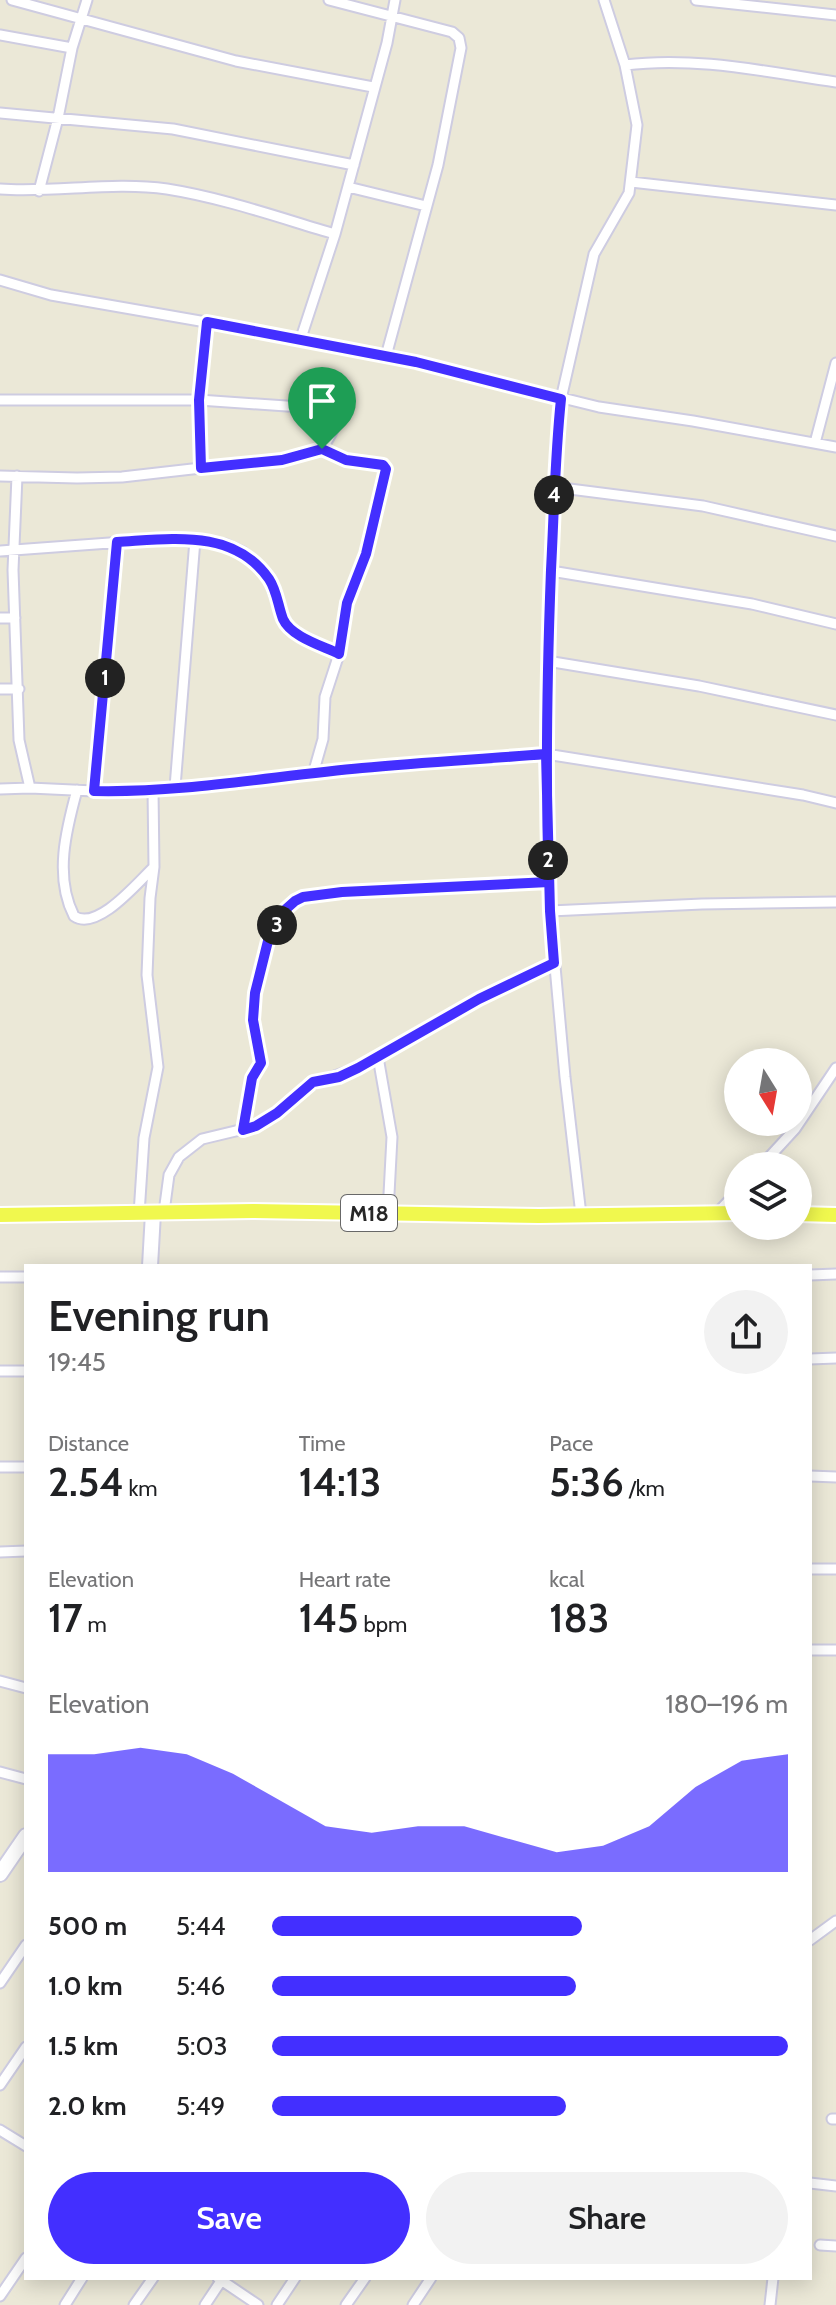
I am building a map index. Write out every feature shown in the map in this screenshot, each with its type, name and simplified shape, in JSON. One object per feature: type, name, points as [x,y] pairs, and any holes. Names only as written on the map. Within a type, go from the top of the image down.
[{"type":"main road","name":"M18","points":[[0,1215],[724,1212]]},
{"type":"main road","points":[[812,1214],[836,1215]]},
{"type":"street","points":[[12,0],[236,61],[373,87]]},
{"type":"street","points":[[39,191],[72,48],[87,0]]},
{"type":"street","points":[[329,0],[452,32],[459,38],[461,48],[438,165],[386,356]]},
{"type":"street","points":[[300,341],[335,234],[387,43],[395,0]]},
{"type":"street","points":[[581,1215],[550,911],[547,661],[561,399],[590,266],[599,244],[623,206],[631,182],[637,125],[625,65],[604,0]]},
{"type":"street","points":[[696,0],[836,15]]},
{"type":"street","points":[[0,35],[72,48]]},
{"type":"street","points":[[625,65],[687,61],[836,82]]},
{"type":"street","points":[[0,113],[173,129],[354,165]]},
{"type":"street","points":[[631,182],[836,205]]},
{"type":"street","points":[[348,187],[426,206]]},
{"type":"street","points":[[0,189],[167,189],[210,198],[335,234]]},
{"type":"street","points":[[0,280],[51,295],[386,356],[561,399],[836,447]]},
{"type":"street","points":[[201,468],[199,400],[207,322]]},
{"type":"street","points":[[815,443],[836,363]]},
{"type":"street","points":[[0,400],[199,400],[289,405],[333,412],[334,429],[322,449]]},
{"type":"street","points":[[0,476],[122,477],[282,460],[322,449],[346,460],[383,465],[386,469],[366,554],[347,603],[339,654],[325,697],[323,739],[313,774]]},
{"type":"street","points":[[17,476],[13,570],[19,740],[30,788]]},
{"type":"street","points":[[554,487],[703,506],[836,536]]},
{"type":"street","points":[[0,551],[117,542],[195,540],[225,544],[253,560],[273,585],[285,624],[339,654]]},
{"type":"street","points":[[175,787],[195,540]]},
{"type":"street","points":[[94,791],[117,542]]},
{"type":"street","points":[[551,571],[752,604],[836,624]]},
{"type":"street","points":[[0,618],[15,618]]},
{"type":"street","points":[[547,661],[699,686],[836,715]]},
{"type":"street","points":[[0,689],[19,689]]},
{"type":"street","points":[[0,789],[153,790],[546,754],[836,803]]},
{"type":"street","points":[[77,790],[64,847],[67,898],[74,916],[81,921],[95,918],[154,867]]},
{"type":"street","points":[[150,1264],[152,1213],[142,1152],[158,1067],[147,975],[154,867],[153,790]]},
{"type":"street","points":[[243,1130],[252,1078],[261,1063],[253,1020],[255,993],[268,941],[286,909],[295,901],[303,897],[342,892],[549,882]]},
{"type":"street","points":[[550,911],[836,902]]},
{"type":"street","points":[[152,1213],[179,1157],[202,1139],[256,1126],[296,1098],[306,1086],[339,1077],[479,999],[554,963]]},
{"type":"street","points":[[378,1057],[392,1137],[391,1213]]},
{"type":"street","points":[[774,1152],[795,1129],[836,1068]]},
{"type":"street","points":[[718,1212],[724,1206]]},
{"type":"street","points":[[812,1275],[836,1274]]},
{"type":"street","points":[[0,1277],[24,1277]]},
{"type":"street","points":[[812,1359],[836,1358]]},
{"type":"street","points":[[0,1371],[24,1371]]},
{"type":"street","points":[[0,1467],[24,1467]]},
{"type":"street","points":[[812,1476],[836,1477]]},
{"type":"street","points":[[0,1552],[24,1551]]},
{"type":"street","points":[[812,1569],[836,1569]]},
{"type":"street","points":[[812,1650],[836,1650]]},
{"type":"street","points":[[0,1681],[24,1687]]},
{"type":"street","points":[[0,1772],[24,1778]]},
{"type":"street","points":[[2,1867],[24,1839]]},
{"type":"street","points":[[812,1939],[836,1921]]},
{"type":"street","points":[[0,1983],[24,1948]]},
{"type":"street","points":[[0,2085],[24,2050]]},
{"type":"street","points":[[0,2130],[24,2145]]},
{"type":"street","points":[[812,2183],[836,2186]]},
{"type":"street","points":[[820,2245],[836,2246]]},
{"type":"street","points":[[0,2296],[24,2261]]},
{"type":"street","points":[[65,2305],[81,2280]]},
{"type":"street","points":[[134,2305],[152,2280]]},
{"type":"street","points":[[205,2305],[220,2280]]},
{"type":"street","points":[[222,2280],[258,2305]]},
{"type":"street","points":[[277,2305],[294,2280]]},
{"type":"street","points":[[346,2305],[364,2280]]},
{"type":"street","points":[[413,2305],[430,2280]]},
{"type":"street","points":[[770,2305],[773,2280]]},
{"type":"route","points":[[322,449],[282,460],[201,468],[199,400],[207,322],[416,362],[561,399],[556,444],[547,661],[549,882],[342,892],[303,897],[295,901],[286,909],[268,941],[255,993],[253,1020],[262,1059],[252,1078],[243,1130],[277,1113],[313,1082],[339,1077],[358,1068],[479,999],[554,963],[550,911],[546,796],[546,754],[362,768],[217,785],[127,792],[94,791],[117,542],[164,539],[216,541],[243,552],[273,585],[285,624],[339,654],[347,603],[366,554],[386,469],[383,465],[346,460],[322,449]]}]
